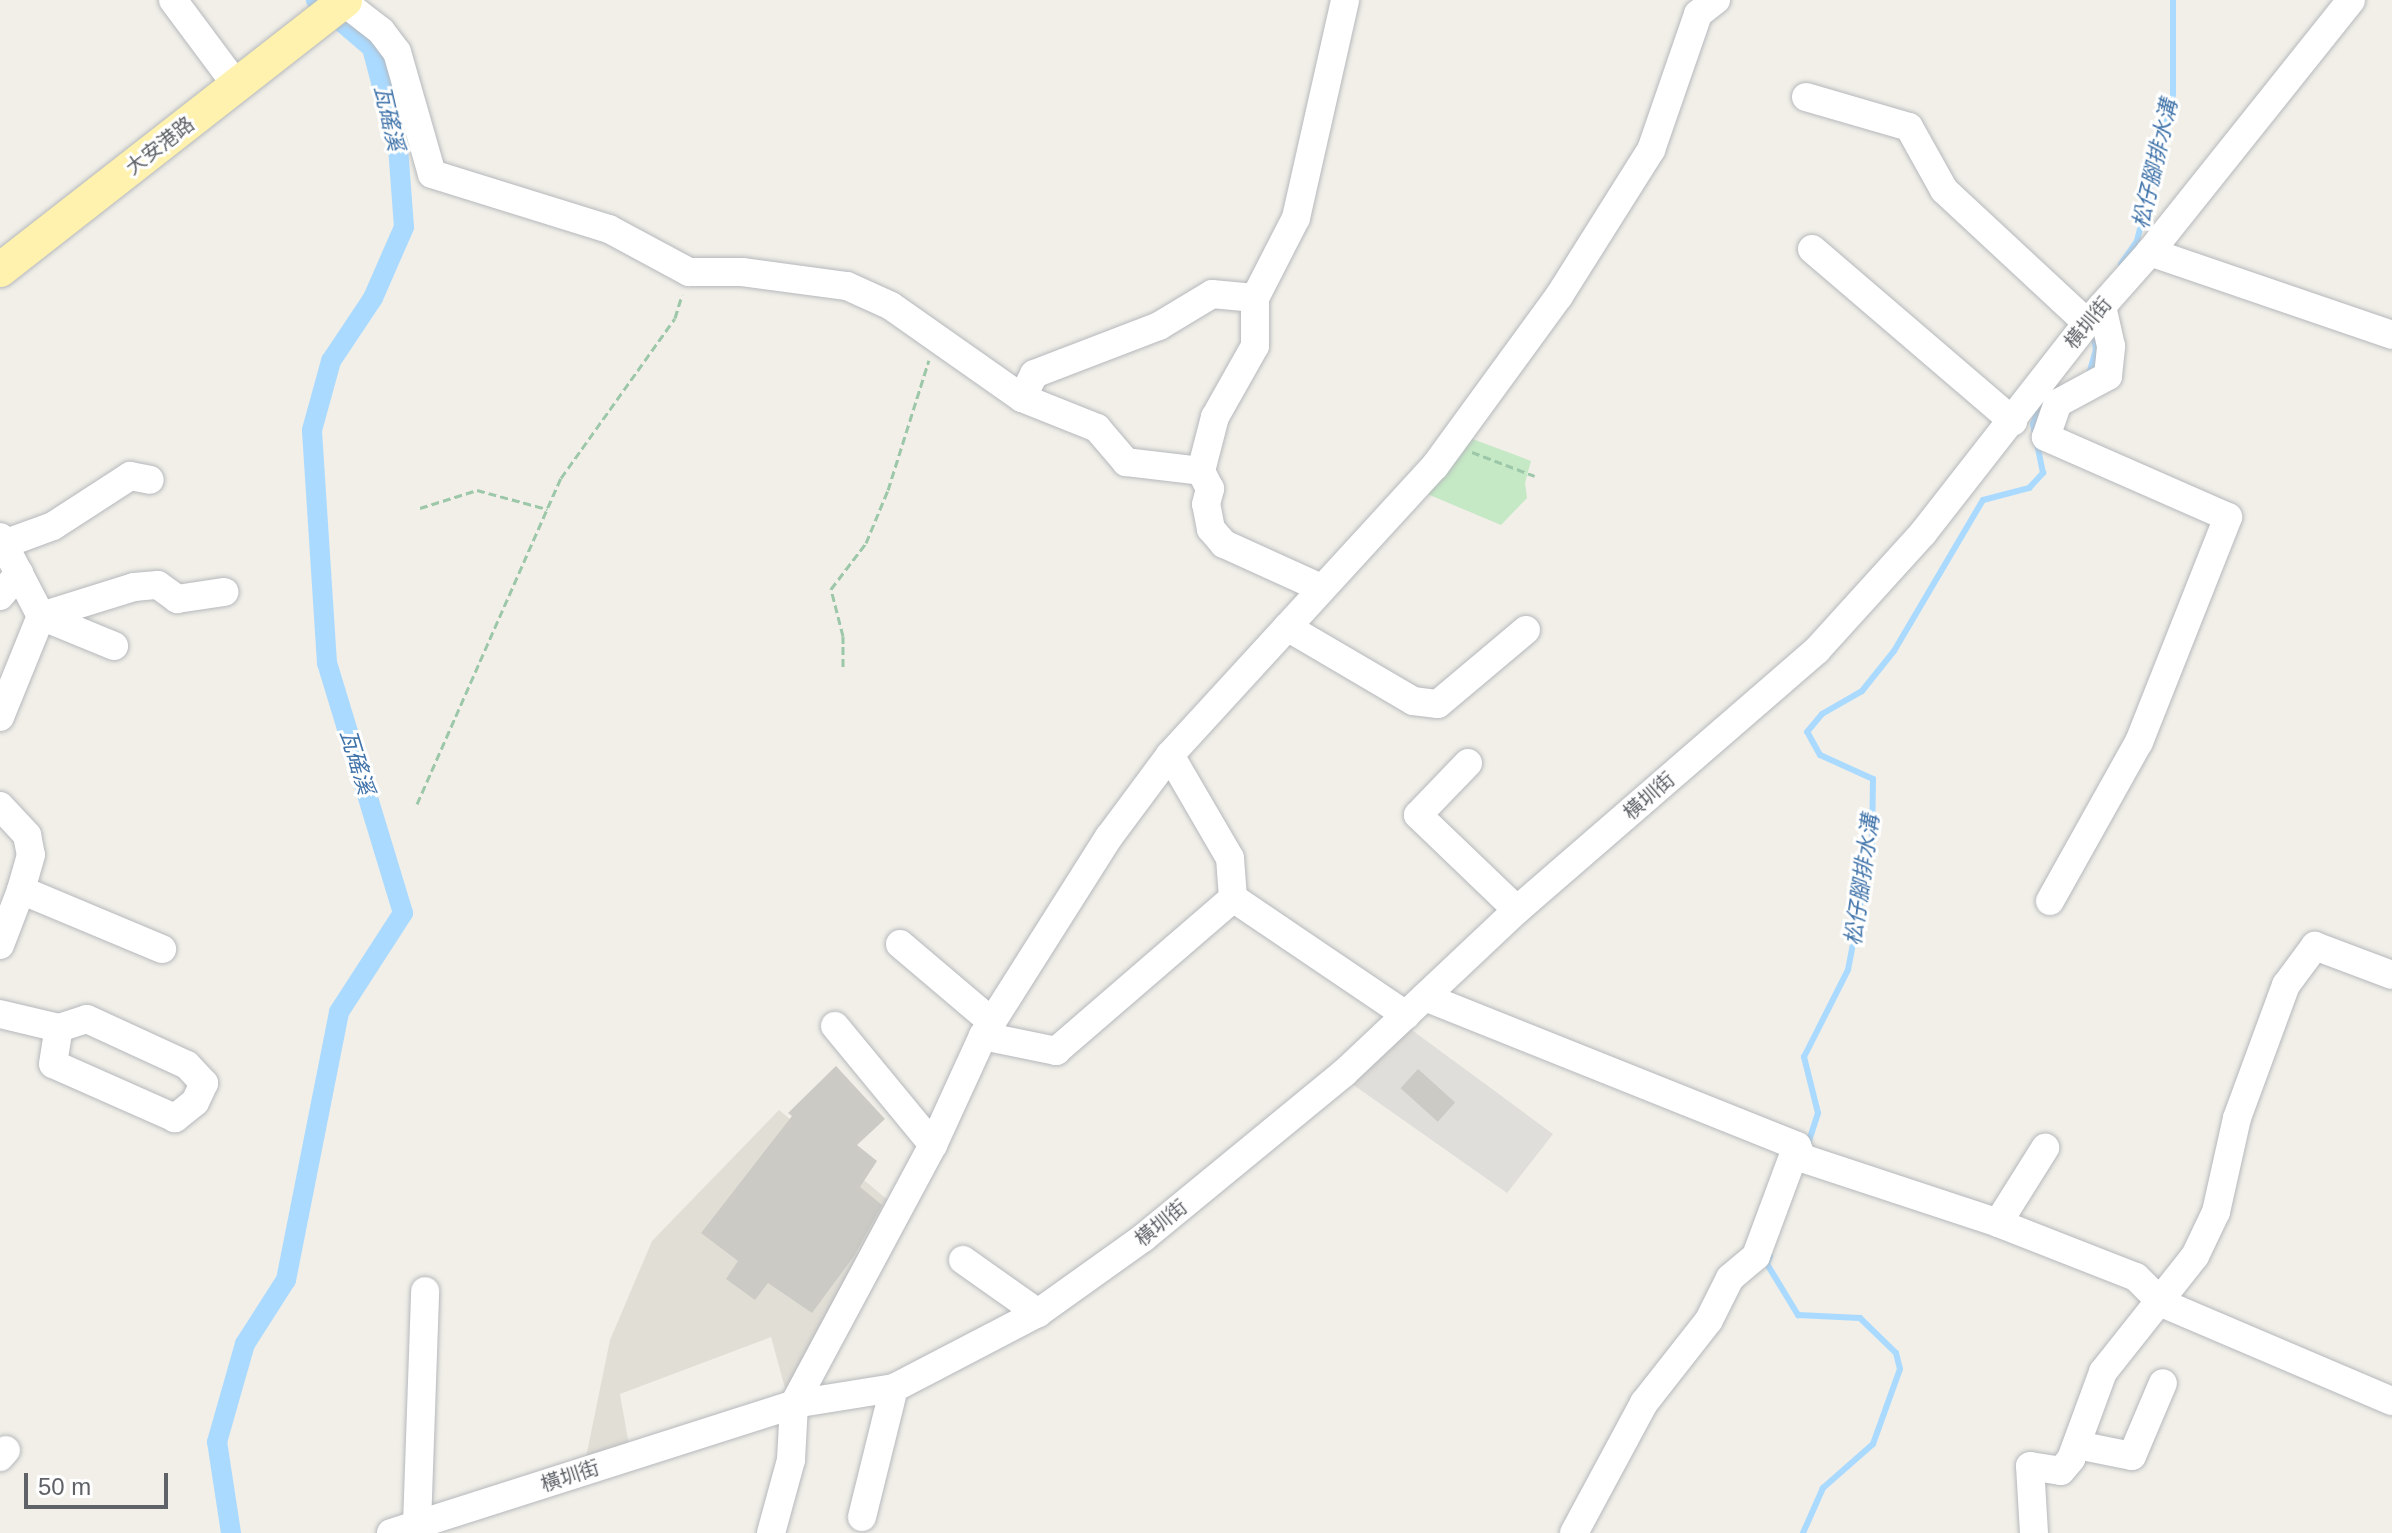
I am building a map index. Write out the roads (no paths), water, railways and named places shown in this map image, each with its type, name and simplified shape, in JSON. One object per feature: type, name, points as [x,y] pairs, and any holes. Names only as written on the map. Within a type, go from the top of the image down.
[{"type":"main road","name":"大安港路","points":[[0,270],[337,6]]},
{"type":"street","points":[[173,0],[237,86]]},
{"type":"street","points":[[1321,588],[1224,544],[1211,529],[1206,504],[1210,489],[1201,471],[1215,417],[1255,346],[1255,298],[1296,218],[1345,0]]},
{"type":"street","points":[[771,1533],[791,1460],[794,1404],[933,1145],[987,1029],[1109,837],[1170,755],[1450,444],[1614,214],[1651,150],[1698,14],[1716,0]]},
{"type":"street","name":"橫圳街","points":[[404,1529],[794,1404],[894,1388],[1038,1313],[1143,1238],[1344,1073],[1517,910],[1817,650],[1923,533],[2094,314],[2150,252],[2351,0]]},
{"type":"street","points":[[337,6],[381,31],[397,52],[432,174],[609,229],[689,272],[742,272],[847,286],[891,306],[1022,398],[1097,428],[1126,462],[1201,471]]},
{"type":"street","points":[[1806,97],[1909,127],[1944,190],[2094,314],[2111,346],[2108,376],[2058,403],[2046,437],[2228,517],[2139,742],[2050,901]]},
{"type":"street","points":[[1812,249],[2013,421]]},
{"type":"street","points":[[2150,252],[2392,335]]},
{"type":"street","points":[[1022,398],[1034,374],[1159,326],[1212,294],[1255,298]]},
{"type":"street","points":[[114,646],[41,616],[2,541],[53,526],[130,476],[150,480]]},
{"type":"street","points":[[0,596],[19,573]]},
{"type":"street","points":[[41,616],[134,587],[158,585],[177,599],[224,592]]},
{"type":"street","points":[[0,717],[41,616]]},
{"type":"street","points":[[1287,627],[1413,701],[1438,704],[1526,630]]},
{"type":"street","points":[[1170,755],[1230,858],[1233,898]]},
{"type":"street","points":[[1468,763],[1418,815],[1517,910]]},
{"type":"street","points":[[0,806],[27,835],[31,855],[0,945]]},
{"type":"street","points":[[21,890],[162,949]]},
{"type":"street","points":[[1233,898],[1415,1006],[2136,1277],[2162,1303],[2392,1401]]},
{"type":"street","points":[[900,944],[987,1029],[1056,1051],[1233,898]]},
{"type":"street","points":[[2034,1533],[2030,1466],[2061,1471],[2077,1445],[2103,1372],[2162,1303],[2195,1256],[2216,1212],[2237,1118],[2286,985],[2315,946],[2392,975]]},
{"type":"street","points":[[0,1014],[59,1028],[87,1019],[187,1065],[204,1083],[195,1102],[175,1118],[53,1064],[59,1028]]},
{"type":"street","points":[[835,1026],[933,1145]]},
{"type":"street","points":[[1998,1223],[2045,1148]]},
{"type":"street","points":[[1574,1533],[1644,1403],[1709,1320],[1730,1278],[1756,1256],[1805,1155]]},
{"type":"street","points":[[963,1260],[1038,1313]]},
{"type":"street","points":[[404,1529],[425,1291]]},
{"type":"street","points":[[2077,1445],[2132,1456],[2163,1383]]},
{"type":"street","points":[[862,1517],[894,1388]]},
{"type":"waterway","name":"瓦磘溪","points":[[231,1533],[217,1442],[245,1344],[286,1280],[339,1012],[403,913],[327,663],[312,430],[331,361],[373,298],[404,227],[398,147],[372,48],[316,0]]},
{"type":"waterway","name":"松仔腳排水溝","points":[[2121,264],[2137,241],[2173,94],[2173,0]]},
{"type":"waterway","name":"松仔腳排水溝","points":[[2089,374],[2096,350],[2093,332]]},
{"type":"waterway","name":"松仔腳排水溝","points":[[1807,1147],[1818,1113],[1804,1057],[1848,970],[1872,843],[1873,779],[1820,755],[1807,732],[1822,714],[1862,691],[1894,651],[1983,500],[2029,488],[2043,473],[2033,424],[2042,401]]},
{"type":"waterway","name":"松仔腳排水溝","points":[[1770,1256],[1767,1264],[1798,1315],[1860,1318],[1896,1353],[1900,1369],[1873,1444],[1823,1488],[1803,1533]]}]
